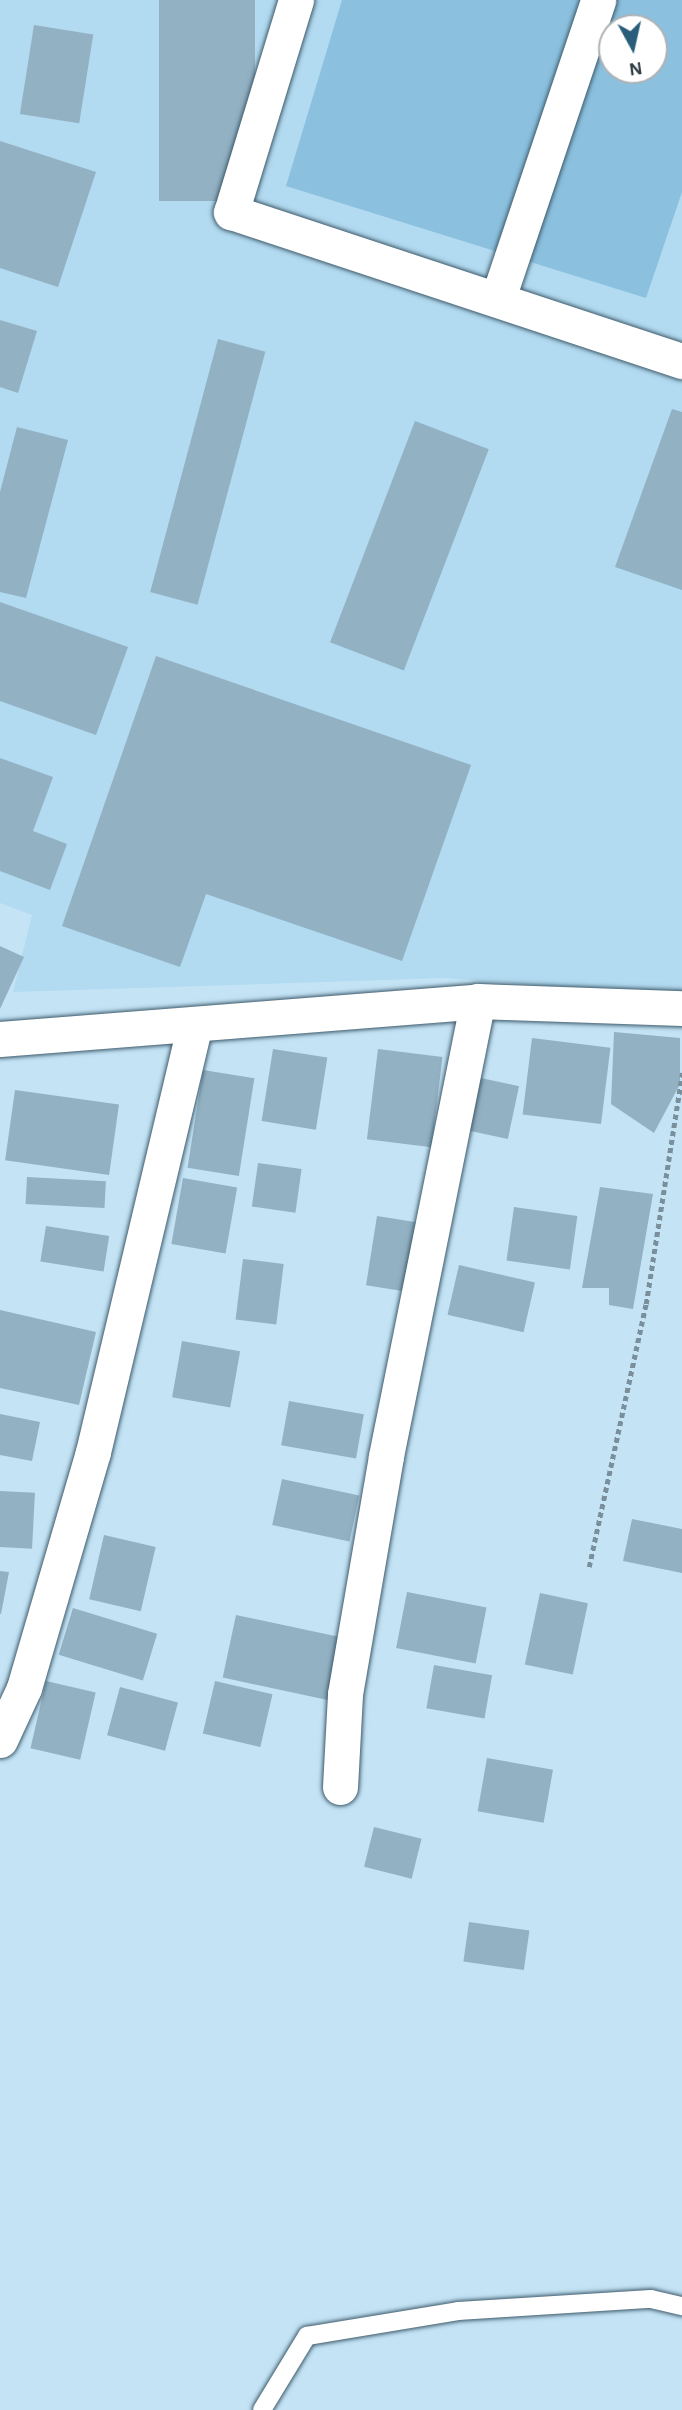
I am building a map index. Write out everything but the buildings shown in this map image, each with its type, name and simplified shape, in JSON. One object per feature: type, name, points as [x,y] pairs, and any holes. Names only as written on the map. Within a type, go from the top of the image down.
[{"type":"street","points":[[296,0],[231,212],[682,361]]},
{"type":"street","points":[[498,298],[598,0]]},
{"type":"street","points":[[0,1039],[194,1027],[478,1001],[682,1008]]},
{"type":"street","points":[[340,1787],[345,1694],[386,1456],[478,1001]]},
{"type":"street","points":[[0,1740],[24,1688],[93,1452],[194,1027]]},
{"type":"lane","points":[[262,2410],[307,2336],[458,2311],[651,2299],[682,2306]]},
{"type":"path","points":[[589,1567],[646,1304],[682,1073]]},
{"type":"shaded area","points":[[0,0],[682,0],[682,996],[445,978],[13,992],[32,915],[0,903]]},
{"type":"shaded area","points":[[342,0],[682,0],[682,192],[646,298],[286,186]]}]
